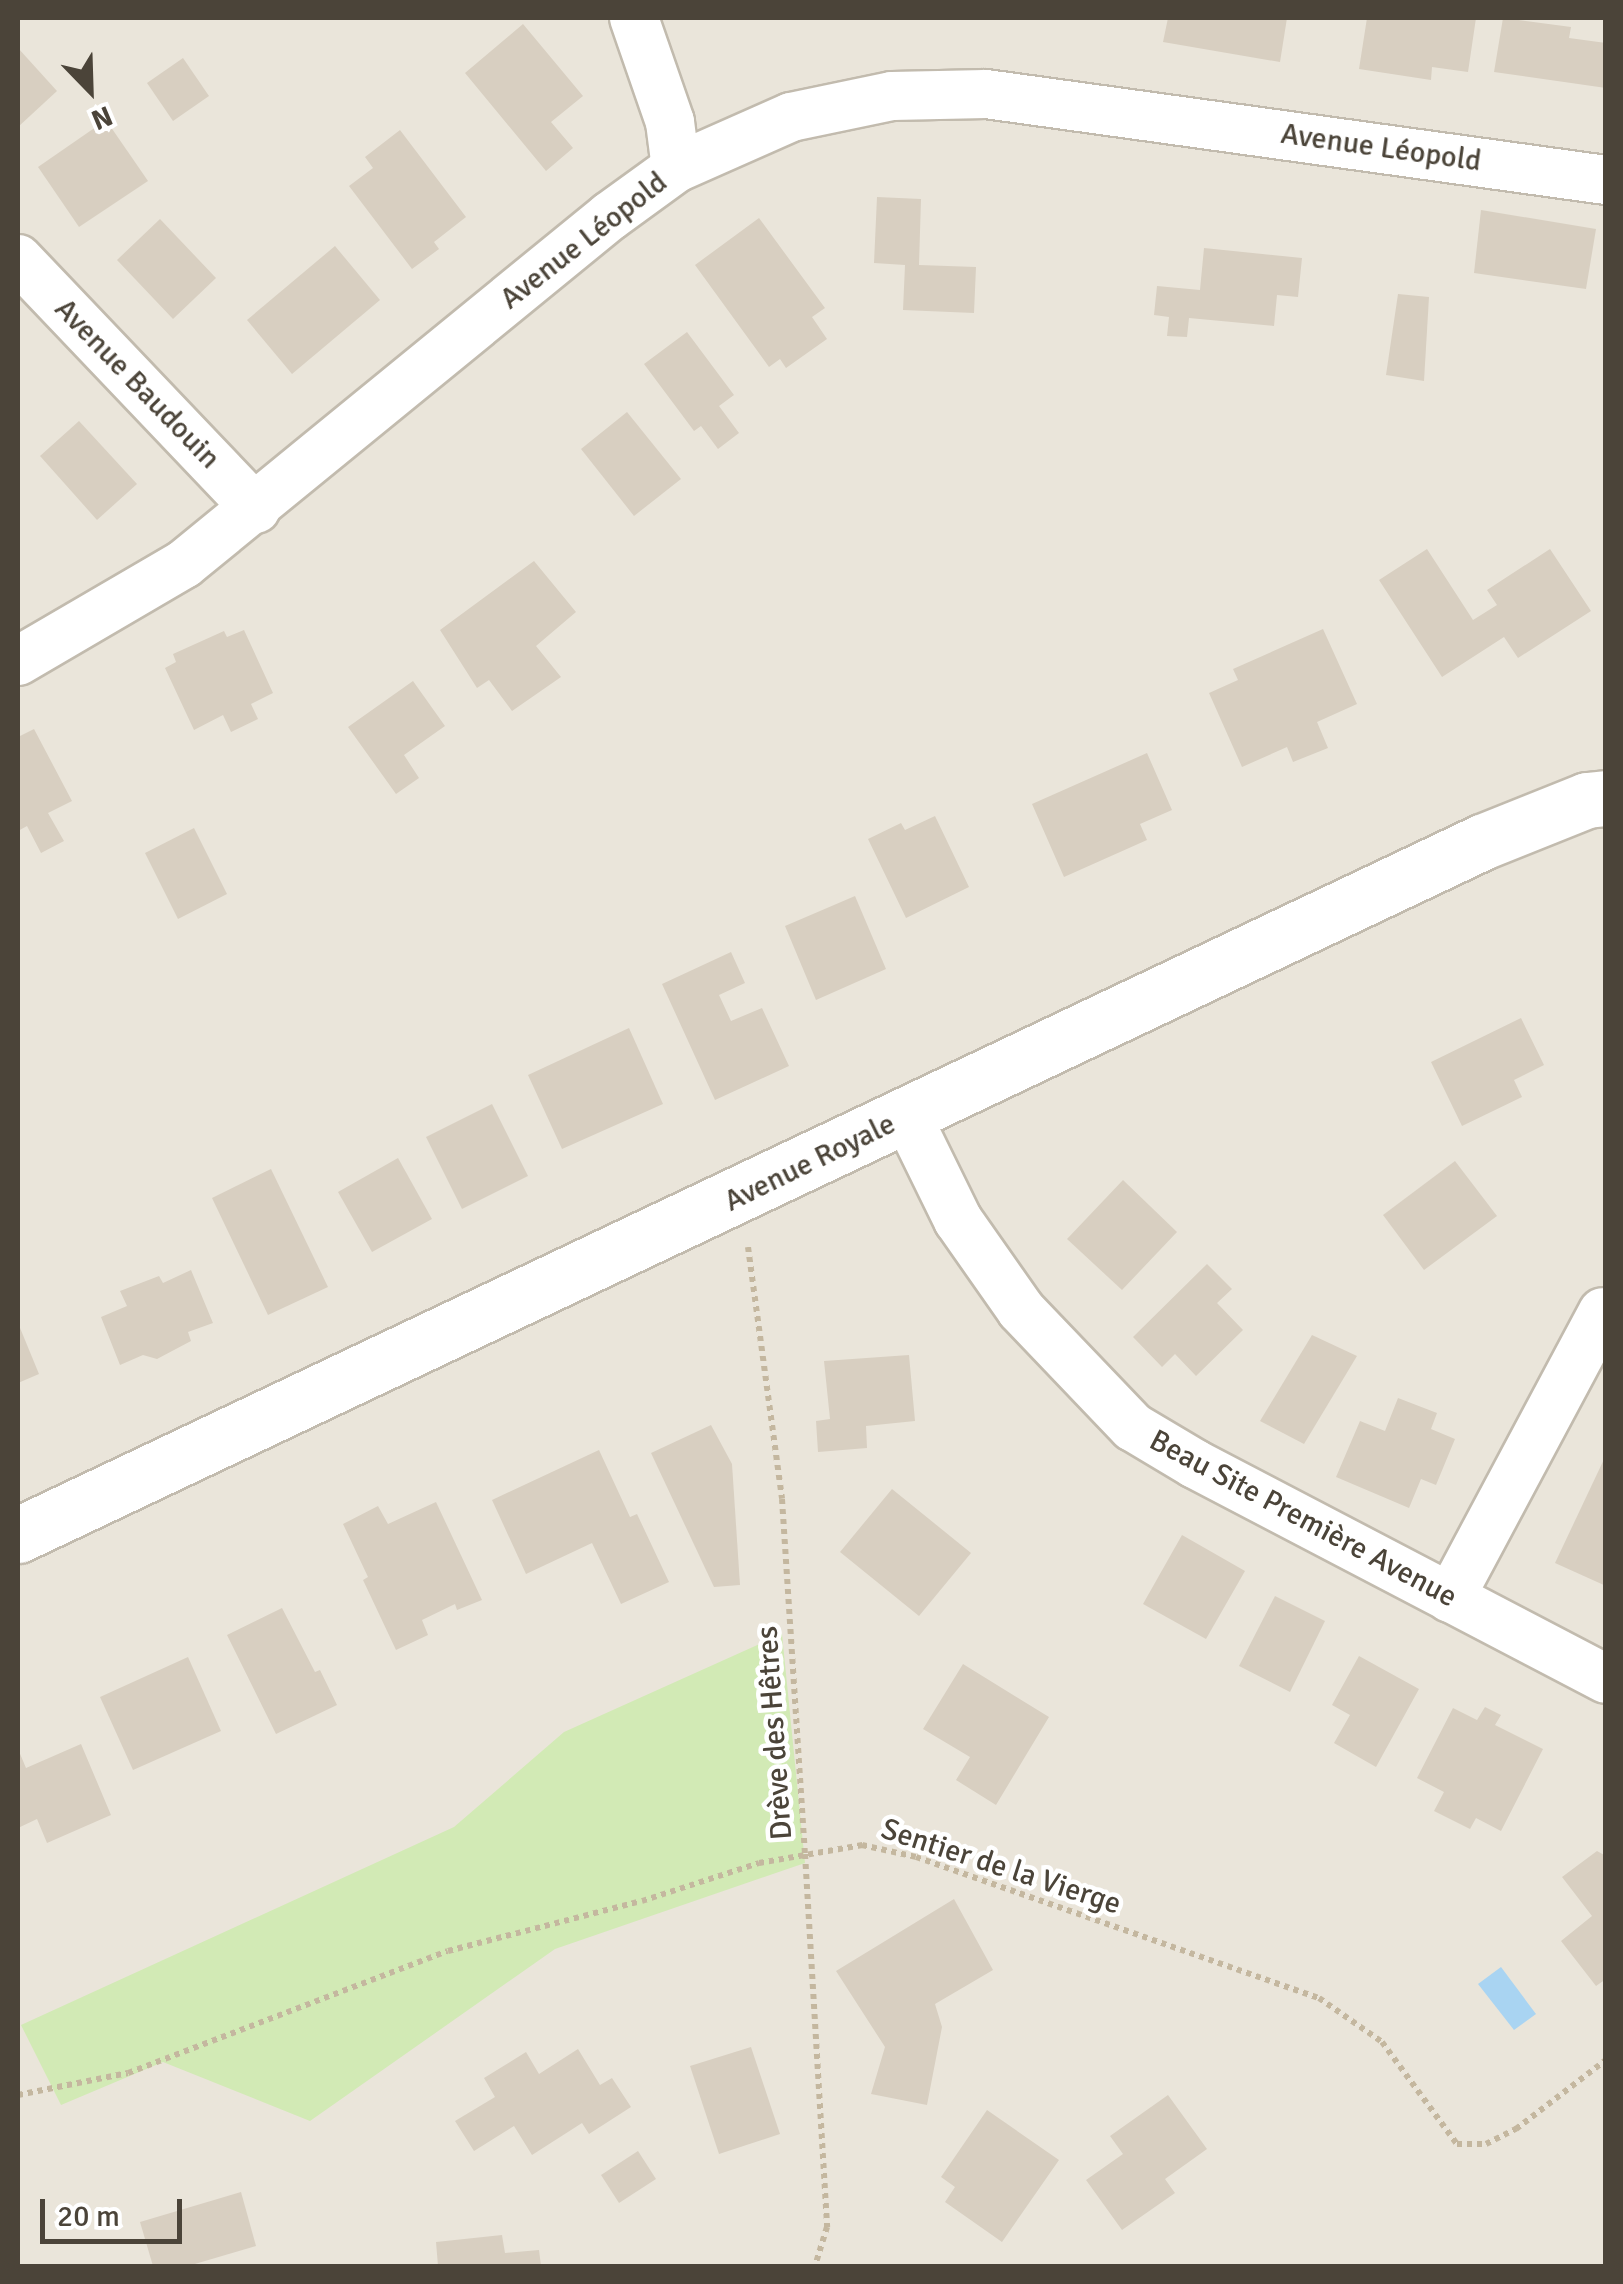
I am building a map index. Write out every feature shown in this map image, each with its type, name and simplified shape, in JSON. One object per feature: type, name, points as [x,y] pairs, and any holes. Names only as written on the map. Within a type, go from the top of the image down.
[{"type":"street","points":[[634,18],[670,122],[676,168]]},
{"type":"street","name":"Avenue Léopold","points":[[18,661],[164,579],[256,510],[610,216],[676,168],[791,117],[892,96],[986,94],[1606,180]]},
{"type":"street","name":"Avenue Baudouin","points":[[18,259],[256,510]]},
{"type":"street","name":"Avenue Royale","points":[[18,1535],[1482,842],[1587,800],[1606,798]]},
{"type":"street","name":"Beau Site Première Avenue","points":[[907,1116],[958,1220],[1021,1310],[1133,1427],[1606,1679]]},
{"type":"street","points":[[1450,1598],[1603,1312]]},
{"type":"path","name":"Drève des Hêtres","points":[[741,1196],[782,1499],[827,2227],[815,2266]]},
{"type":"path","name":"Sentier de la Vierge","points":[[18,2094],[128,2073],[448,1951],[806,1854],[862,1845],[916,1857],[1319,1998],[1382,2042],[1458,2144],[1486,2144],[1516,2129],[1606,2060]]},
{"type":"shaded area","points":[[18,18],[1605,18],[1605,2266],[18,2266]]},
{"type":"green space","points":[[782,1634],[805,1863],[555,1949],[310,2121],[163,2062],[61,2105],[21,2025],[454,1827],[564,1732]]},
{"type":"water","points":[[1501,1967],[1536,2014],[1514,2030],[1478,1984]]},
{"type":"building","points":[[1168,18],[1287,18],[1280,62],[1163,42]]},
{"type":"building","points":[[1367,18],[1476,18],[1468,72],[1432,67],[1431,80],[1359,69]]},
{"type":"building","points":[[1503,18],[1571,27],[1569,38],[1606,43],[1606,88],[1494,72]]},
{"type":"building","points":[[523,24],[583,96],[551,122],[573,148],[546,171],[465,73]]},
{"type":"building","points":[[18,48],[57,91],[18,127]]},
{"type":"building","points":[[183,58],[209,96],[173,121],[147,83]]},
{"type":"building","points":[[106,120],[148,181],[79,227],[38,167]]},
{"type":"building","points":[[400,130],[466,217],[434,242],[439,249],[412,269],[349,186],[373,168],[365,157]]},
{"type":"building","points":[[877,197],[921,199],[919,265],[976,267],[974,313],[903,310],[905,265],[874,263]]},
{"type":"building","points":[[1481,210],[1596,229],[1586,289],[1474,273]]},
{"type":"building","points":[[759,218],[825,308],[812,317],[827,339],[786,368],[780,359],[769,367],[695,265]]},
{"type":"building","points":[[160,219],[216,278],[173,319],[117,260]]},
{"type":"building","points":[[335,246],[380,300],[292,374],[247,320]]},
{"type":"building","points":[[1204,248],[1302,258],[1298,297],[1277,295],[1274,326],[1189,318],[1187,337],[1167,336],[1169,317],[1154,315],[1157,286],[1200,290]]},
{"type":"building","points":[[1398,294],[1429,297],[1424,381],[1386,375]]},
{"type":"building","points":[[687,332],[734,395],[719,406],[739,433],[718,449],[701,426],[694,431],[644,364]]},
{"type":"building","points":[[627,412],[681,479],[634,516],[581,449]]},
{"type":"building","points":[[79,421],[137,484],[97,520],[40,456]]},
{"type":"building","points":[[1427,549],[1473,620],[1497,605],[1487,590],[1550,549],[1591,611],[1518,658],[1504,637],[1442,677],[1379,580]]},
{"type":"building","points":[[534,561],[576,612],[536,646],[561,677],[512,711],[489,680],[477,688],[440,630]]},
{"type":"building","points":[[1323,629],[1357,704],[1317,722],[1328,748],[1293,762],[1287,747],[1242,767],[1209,693],[1238,680],[1233,669]]},
{"type":"building","points":[[244,630],[273,693],[251,704],[258,719],[231,732],[223,715],[194,730],[165,668],[176,662],[173,654],[224,631],[227,637]]},
{"type":"building","points":[[413,681],[445,726],[404,755],[419,778],[396,794],[348,727]]},
{"type":"building","points":[[34,729],[72,801],[48,813],[64,841],[41,853],[27,826],[18,831],[18,737]]},
{"type":"building","points":[[1147,753],[1172,810],[1140,824],[1147,840],[1064,877],[1032,804]]},
{"type":"building","points":[[935,816],[969,887],[906,918],[868,839],[901,823],[905,830]]},
{"type":"building","points":[[194,828],[227,894],[178,919],[145,853]]},
{"type":"building","points":[[855,896],[886,969],[816,1000],[785,926]]},
{"type":"building","points":[[731,952],[745,983],[719,995],[731,1021],[762,1008],[789,1066],[715,1100],[662,984]]},
{"type":"building","points":[[1521,1018],[1544,1065],[1514,1080],[1522,1097],[1462,1126],[1431,1062]]},
{"type":"building","points":[[629,1028],[663,1104],[562,1149],[528,1075]]},
{"type":"building","points":[[492,1104],[528,1176],[462,1209],[426,1137]]},
{"type":"building","points":[[398,1158],[432,1219],[372,1252],[338,1192]]},
{"type":"building","points":[[1455,1161],[1497,1216],[1424,1270],[1383,1215]]},
{"type":"building","points":[[271,1169],[328,1287],[268,1315],[212,1198]]},
{"type":"building","points":[[1123,1180],[1177,1232],[1122,1290],[1067,1239]]},
{"type":"building","points":[[1207,1264],[1232,1289],[1217,1303],[1243,1330],[1196,1376],[1175,1354],[1162,1367],[1133,1337]]},
{"type":"building","points":[[191,1270],[213,1323],[188,1332],[191,1341],[157,1359],[143,1355],[120,1365],[101,1317],[127,1306],[120,1291],[159,1276],[163,1283]]},
{"type":"building","points":[[18,1323],[39,1374],[18,1383]]},
{"type":"building","points":[[1312,1335],[1357,1356],[1304,1444],[1260,1421]]},
{"type":"building","points":[[909,1355],[915,1421],[866,1426],[867,1448],[818,1452],[816,1421],[830,1419],[824,1361]]},
{"type":"building","points":[[1398,1398],[1437,1413],[1431,1429],[1455,1439],[1436,1485],[1421,1479],[1409,1508],[1336,1477],[1360,1421],[1385,1431]]},
{"type":"building","points":[[711,1425],[732,1464],[740,1585],[714,1587],[651,1453]]},
{"type":"building","points":[[599,1450],[630,1517],[637,1514],[669,1582],[621,1604],[592,1543],[526,1574],[492,1500]]},
{"type":"building","points":[[1606,1455],[1606,1586],[1555,1563]]},
{"type":"building","points":[[892,1489],[971,1553],[919,1616],[840,1552]]},
{"type":"building","points":[[436,1502],[482,1600],[457,1610],[455,1604],[422,1620],[428,1635],[396,1650],[363,1580],[368,1577],[343,1524],[378,1506],[388,1524]]},
{"type":"building","points":[[1182,1535],[1245,1571],[1206,1639],[1143,1604]]},
{"type":"building","points":[[1275,1596],[1325,1621],[1290,1692],[1239,1666]]},
{"type":"building","points":[[282,1608],[337,1705],[276,1734],[227,1635]]},
{"type":"building","points":[[1359,1656],[1419,1689],[1376,1767],[1334,1743],[1350,1715],[1332,1705]]},
{"type":"building","points":[[188,1657],[221,1731],[133,1770],[100,1697]]},
{"type":"building","points":[[963,1664],[1049,1717],[996,1805],[956,1780],[970,1757],[923,1729]]},
{"type":"building","points":[[1485,1707],[1501,1715],[1495,1725],[1543,1749],[1501,1831],[1476,1818],[1470,1829],[1434,1811],[1444,1792],[1417,1778],[1453,1708],[1477,1720]]},
{"type":"building","points":[[81,1744],[111,1815],[47,1843],[37,1819],[18,1828],[18,1749],[26,1768]]},
{"type":"building","points":[[1597,1851],[1606,1856],[1606,1979],[1596,1986],[1561,1941],[1592,1916],[1562,1877]]},
{"type":"building","points":[[954,1899],[993,1970],[935,2004],[942,2027],[927,2105],[871,2094],[885,2047],[836,1971]]},
{"type":"building","points":[[751,2047],[780,2134],[719,2154],[690,2066]]},
{"type":"building","points":[[578,2049],[600,2085],[612,2078],[631,2107],[589,2134],[582,2123],[532,2155],[514,2126],[474,2151],[455,2121],[495,2097],[484,2078],[526,2052],[539,2074]]},
{"type":"building","points":[[1168,2095],[1207,2149],[1165,2179],[1175,2193],[1122,2230],[1086,2180],[1123,2154],[1110,2136]]},
{"type":"building","points":[[987,2110],[1059,2160],[1002,2242],[945,2202],[955,2187],[941,2177]]},
{"type":"building","points":[[638,2151],[656,2179],[619,2203],[601,2175]]},
{"type":"building","points":[[241,2192],[256,2246],[188,2266],[153,2266],[140,2222]]},
{"type":"building","points":[[502,2235],[505,2253],[539,2250],[541,2266],[438,2266],[436,2242]]}]
